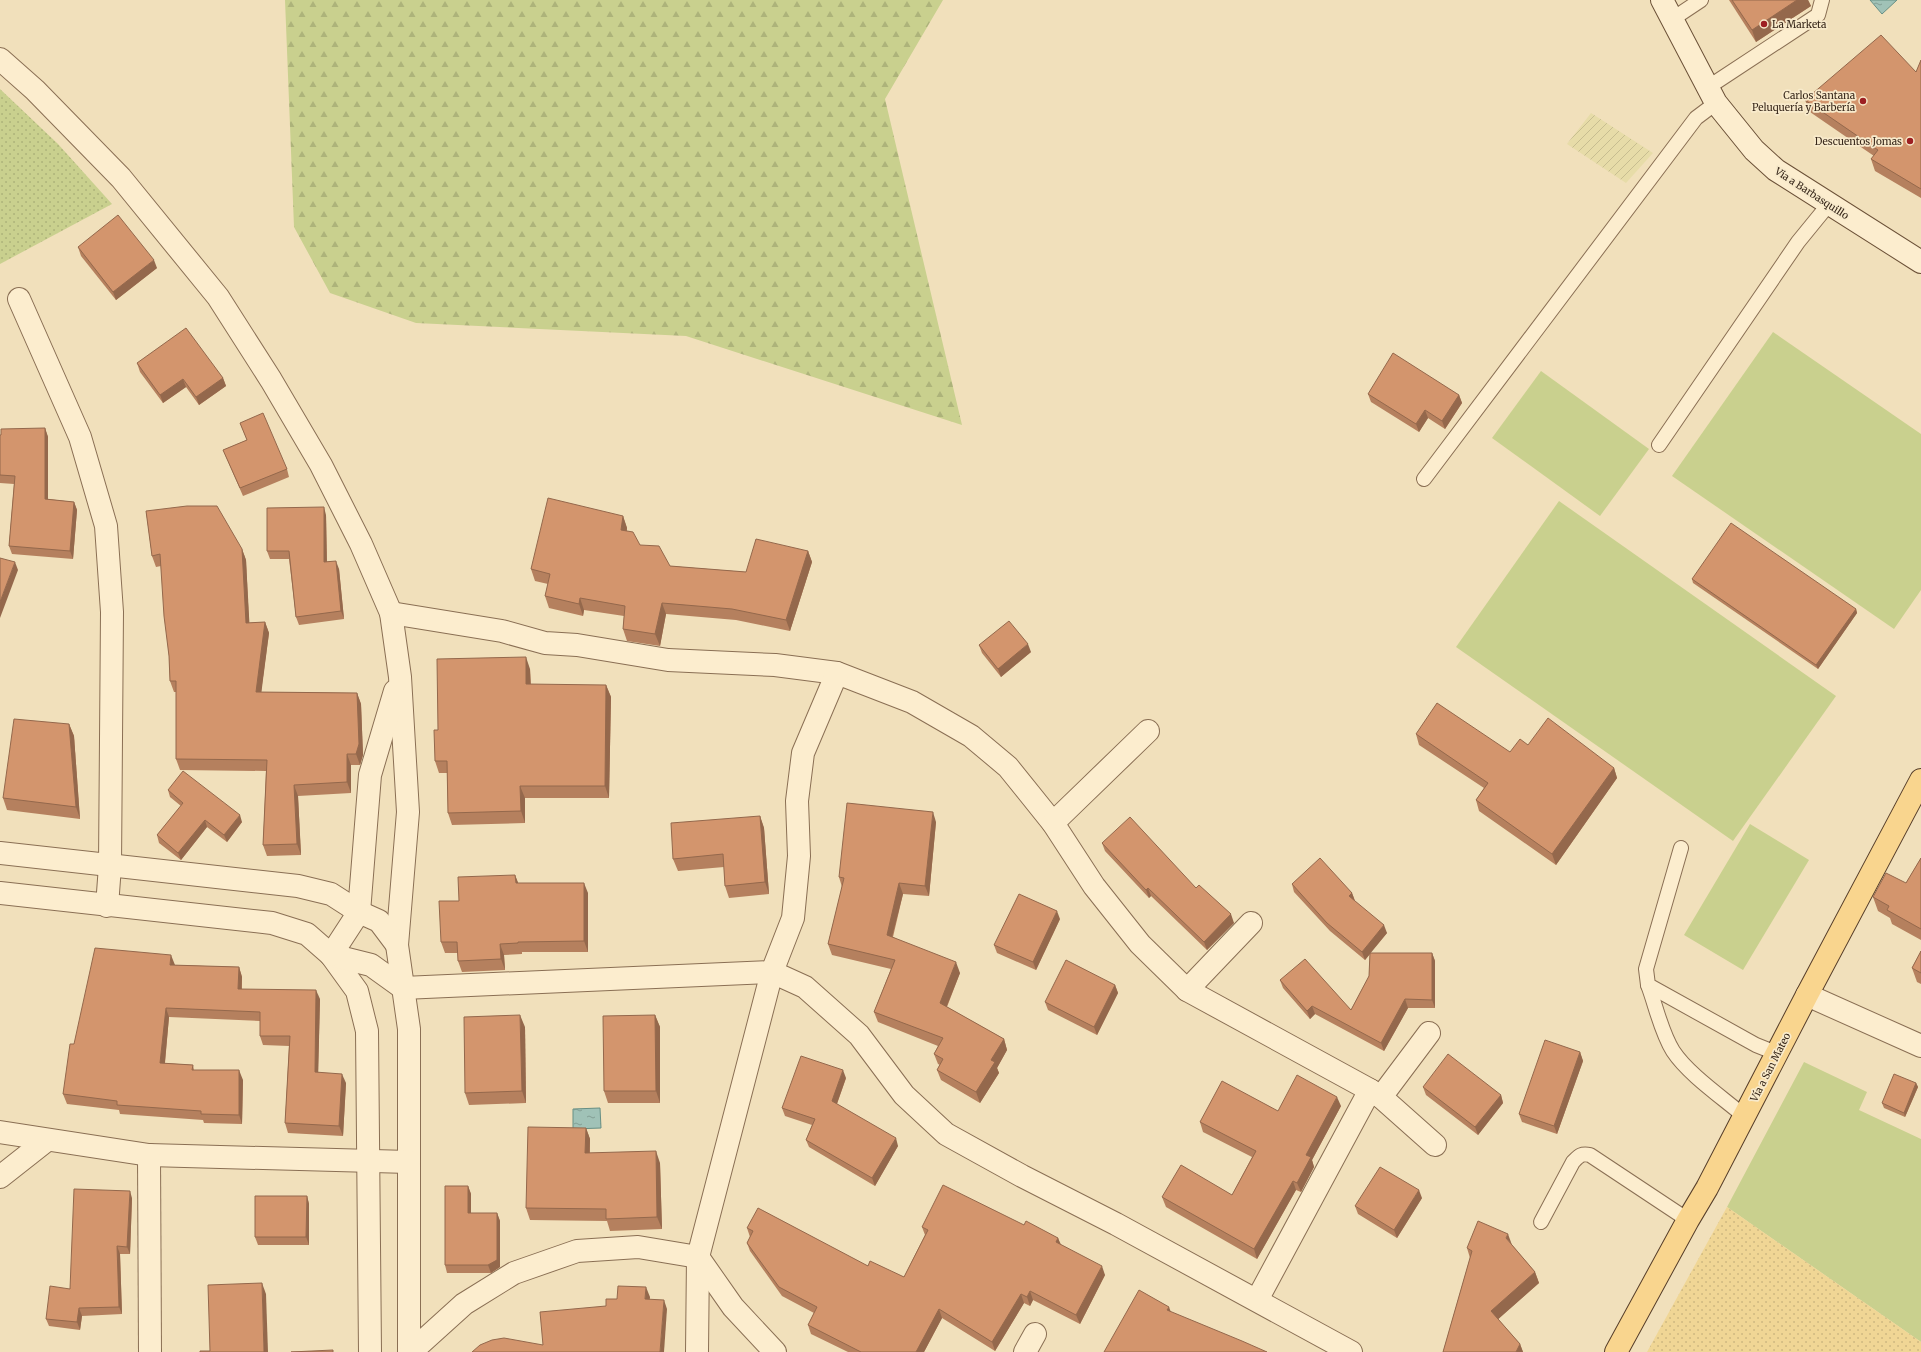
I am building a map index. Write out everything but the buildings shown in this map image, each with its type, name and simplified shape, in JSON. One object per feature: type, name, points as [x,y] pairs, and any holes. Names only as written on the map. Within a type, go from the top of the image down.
[{"type":"main road","name":"Vía a San Mateo","points":[[1616,1352],[1707,1188],[1776,1053],[1921,780]]},
{"type":"street","name":"Via a Barbasquillo","points":[[1662,0],[1711,95],[1754,150],[1776,170],[1921,262]]},
{"type":"street","points":[[0,59],[35,90],[121,178],[218,297],[271,380],[321,465],[361,544],[391,613],[400,677],[408,812],[397,945],[409,1029],[410,1352]]},
{"type":"street","points":[[19,299],[80,437],[106,526],[112,612],[110,866],[107,906]]},
{"type":"street","points":[[391,613],[502,631],[545,643],[577,645],[668,660],[775,665],[837,673],[912,702],[971,736],[1008,767],[1053,823],[1094,886],[1136,938],[1187,990],[1376,1094],[1435,1145]]},
{"type":"street","points":[[697,1352],[698,1256],[772,972],[793,918],[799,856],[797,801],[803,753],[837,673]]},
{"type":"street","points":[[331,955],[359,912],[370,775],[400,677]]},
{"type":"street","points":[[1053,823],[1148,731]]},
{"type":"street","points":[[0,853],[298,886],[331,894],[359,912],[379,921],[397,945]]},
{"type":"street","points":[[0,893],[272,923],[306,934],[331,955],[357,991],[367,1031],[370,1352]]},
{"type":"street","points":[[1187,990],[1251,923]]},
{"type":"street","points":[[331,955],[371,965],[403,988],[772,972],[805,987],[859,1035],[904,1095],[946,1134],[1257,1300],[1351,1352]]},
{"type":"street","points":[[1807,995],[1921,1046]]},
{"type":"street","points":[[1257,1300],[1376,1094],[1429,1033]]},
{"type":"street","points":[[0,1132],[149,1155],[409,1162]]},
{"type":"street","points":[[0,1177],[47,1140]]},
{"type":"street","points":[[149,1155],[150,1352]]},
{"type":"street","points":[[410,1352],[464,1304],[514,1273],[577,1251],[638,1247],[698,1256],[733,1307],[775,1352]]},
{"type":"lane","points":[[1671,20],[1701,0]]},
{"type":"lane","points":[[1424,479],[1696,118],[1711,95],[1818,14],[1822,0]]},
{"type":"lane","points":[[1659,445],[1798,242],[1829,204]]},
{"type":"lane","points":[[1681,848],[1646,969],[1648,985],[1665,1033],[1674,1052],[1690,1070],[1744,1116]]},
{"type":"lane","points":[[1648,985],[1756,1044],[1776,1053]]},
{"type":"lane","points":[[1541,1222],[1573,1162],[1579,1155],[1584,1154],[1590,1154],[1688,1220]]},
{"type":"shaded area","points":[[1591,113],[1653,153],[1626,183],[1567,144]]},
{"type":"green space","points":[[285,0],[943,0],[885,99],[962,425],[686,336],[416,323],[330,293],[294,227]]},
{"type":"green space","points":[[0,89],[58,144],[112,204],[0,264]]},
{"type":"green space","points":[[1773,332],[1921,434],[1921,590],[1894,629],[1672,476]]},
{"type":"green space","points":[[1541,371],[1649,449],[1600,516],[1492,438]]},
{"type":"green space","points":[[1559,501],[1836,696],[1733,841],[1456,647]]},
{"type":"green space","points":[[1750,824],[1809,860],[1743,970],[1684,935]]},
{"type":"green space","points":[[1804,1062],[1867,1092],[1859,1110],[1921,1139],[1921,1342],[1727,1207]]},
{"type":"sand","points":[[1727,1207],[1921,1342],[1921,1352],[1647,1352]]},
{"type":"water","points":[[1870,0],[1897,0],[1882,14]]},
{"type":"water","points":[[600,1108],[601,1128],[573,1129],[573,1109]]},
{"type":"place","name":"La Marketa","points":[[1764,24]]},
{"type":"place","name":"Carlos Santana Peluquería y Barbería","points":[[1863,101]]},
{"type":"place","name":"Descuentos Jomas","points":[[1910,141]]}]
